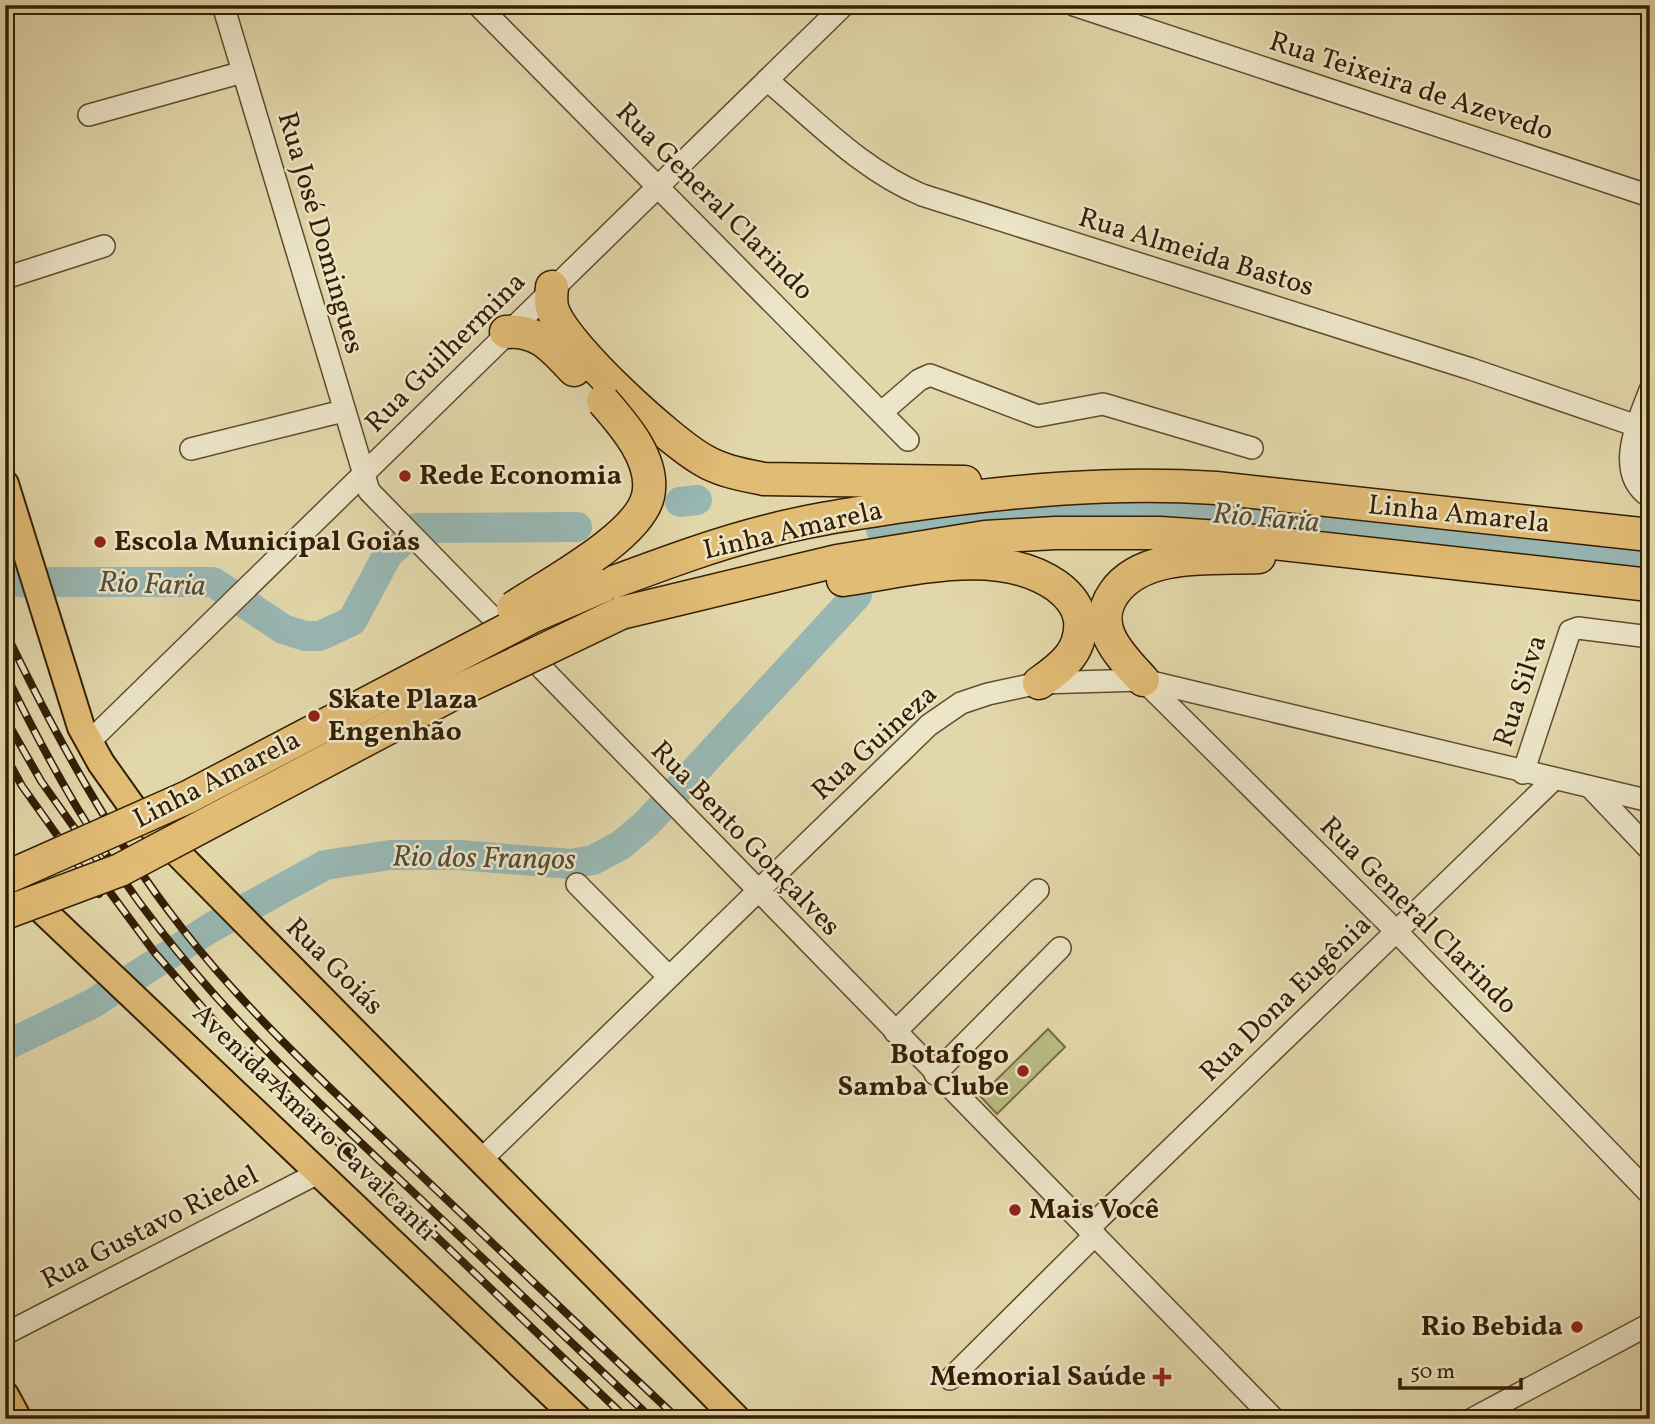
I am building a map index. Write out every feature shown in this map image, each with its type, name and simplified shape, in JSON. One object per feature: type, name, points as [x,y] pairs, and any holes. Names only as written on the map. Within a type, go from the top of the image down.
[{"type":"highway","points":[[552,287],[552,310],[562,328],[645,414],[704,461],[764,479],[971,483],[1031,491]]},
{"type":"highway","points":[[446,661],[478,632],[624,531],[645,507],[649,493],[642,457],[631,436],[603,401],[546,341],[521,331],[506,332]]},
{"type":"highway","name":"Linha Amarela","points":[[5,876],[121,830],[188,797],[543,611],[705,549],[793,525],[961,498],[1154,484],[1216,488],[1650,535]]},
{"type":"highway","name":"Linha Amarela","points":[[5,913],[120,870],[458,691],[621,613],[838,561],[996,536],[1160,533],[1650,585]]},
{"type":"highway","points":[[1143,680],[1117,651],[1105,622],[1111,597],[1132,575],[1148,567],[1187,560],[1263,557],[1311,550]]},
{"type":"highway","points":[[706,593],[796,586],[971,564],[999,565],[1025,571],[1048,579],[1064,591],[1079,614],[1078,646],[1069,659],[1039,683]]},
{"type":"main road","name":"Rua Goiás","points":[[5,484],[70,698],[89,742],[133,808],[737,1419]]},
{"type":"main road","name":"Avenida Amaro Cavalcanti","points":[[5,876],[578,1419]]},
{"type":"main road","points":[[5,913],[33,921],[122,984]]},
{"type":"main road","points":[[5,1395],[18,1419]]},
{"type":"street","name":"Rua José Domingues","points":[[223,5],[363,476]]},
{"type":"street","name":"Rua General Clarindo","points":[[478,5],[908,440]]},
{"type":"street","name":"Rua Guilhermina","points":[[89,742],[363,476],[552,287],[844,5]]},
{"type":"street","name":"Rua Teixeira de Azevedo","points":[[1074,5],[1650,196]]},
{"type":"street","points":[[89,115],[243,72]]},
{"type":"street","name":"Rua Almeida Bastos","points":[[767,80],[873,168],[899,186],[1471,369],[1637,426]]},
{"type":"street","points":[[5,278],[104,246]]},
{"type":"street","points":[[881,412],[919,380],[930,375],[1038,416],[1102,404],[1252,448]]},
{"type":"street","points":[[1650,390],[1637,426],[1630,469],[1634,482],[1650,497]]},
{"type":"street","points":[[191,449],[343,411]]},
{"type":"street","name":"Rua Bento Gonçalves","points":[[363,476],[369,491],[394,520],[1092,1232],[1263,1415]]},
{"type":"street","name":"Rua Silva","points":[[1523,773],[1569,633],[1574,628],[1650,637]]},
{"type":"street","name":"Rua General Clarindo","points":[[1143,680],[1396,932],[1650,1194]]},
{"type":"street","name":"Rua Guineza","points":[[481,1160],[756,891],[949,710],[988,694],[1039,683],[1143,680],[1523,773],[1650,800]]},
{"type":"street","name":"Rua Dona Eugênia","points":[[1092,1232],[1553,780]]},
{"type":"street","points":[[1592,789],[1650,850]]},
{"type":"street","points":[[577,884],[668,976]]},
{"type":"street","points":[[895,1032],[1038,890]]},
{"type":"street","points":[[936,1073],[1060,948]]},
{"type":"street","name":"Rua Gustavo Riedel","points":[[5,1334],[320,1172]]},
{"type":"street","points":[[950,1379],[1092,1232]]},
{"type":"street","points":[[1472,1419],[1650,1324]]},
{"type":"green space","name":"Botafogo Samba Clube","points":[[1048,1029],[1065,1047],[997,1114],[980,1096]]},
{"type":"waterway","name":"Rio Faria","points":[[680,502],[697,500]]},
{"type":"waterway","name":"Rio Faria","points":[[881,530],[1024,512],[1130,510],[1216,513],[1650,558]]},
{"type":"waterway","name":"Rio Faria","points":[[5,565],[10,578],[18,582],[213,582],[283,629],[305,636],[320,636],[352,621],[388,554],[417,528],[577,527]]},
{"type":"waterway","name":"Rio dos Frangos","points":[[5,1046],[92,1004],[212,927],[325,865],[390,855],[459,855],[571,864],[593,860],[621,845],[647,823],[857,595]]},
{"type":"railway","points":[[5,631],[64,746],[107,821],[155,892],[206,958],[315,1074],[678,1419]]},
{"type":"railway","points":[[5,673],[57,773],[116,870],[161,931],[220,1001],[315,1098],[652,1419]]},
{"type":"railway","points":[[5,718],[41,781],[115,885]]},
{"type":"railway","points":[[5,755],[22,786],[99,894]]},
{"type":"railway","points":[[98,876],[155,953],[229,1038],[627,1419]]},
{"type":"place","name":"Rede Economia","points":[[405,476]]},
{"type":"place","name":"Escola Municipal Goiás","points":[[100,542]]},
{"type":"place","name":"Skate Plaza Engenhão","points":[[314,716]]},
{"type":"place","name":"Botafogo Samba Clube","points":[[1023,1071]]},
{"type":"place","name":"Mais Você","points":[[1015,1210]]},
{"type":"place","name":"Rio Bebida","points":[[1577,1327]]},
{"type":"place","name":"Memorial Saúde","points":[[1162,1377]]}]
